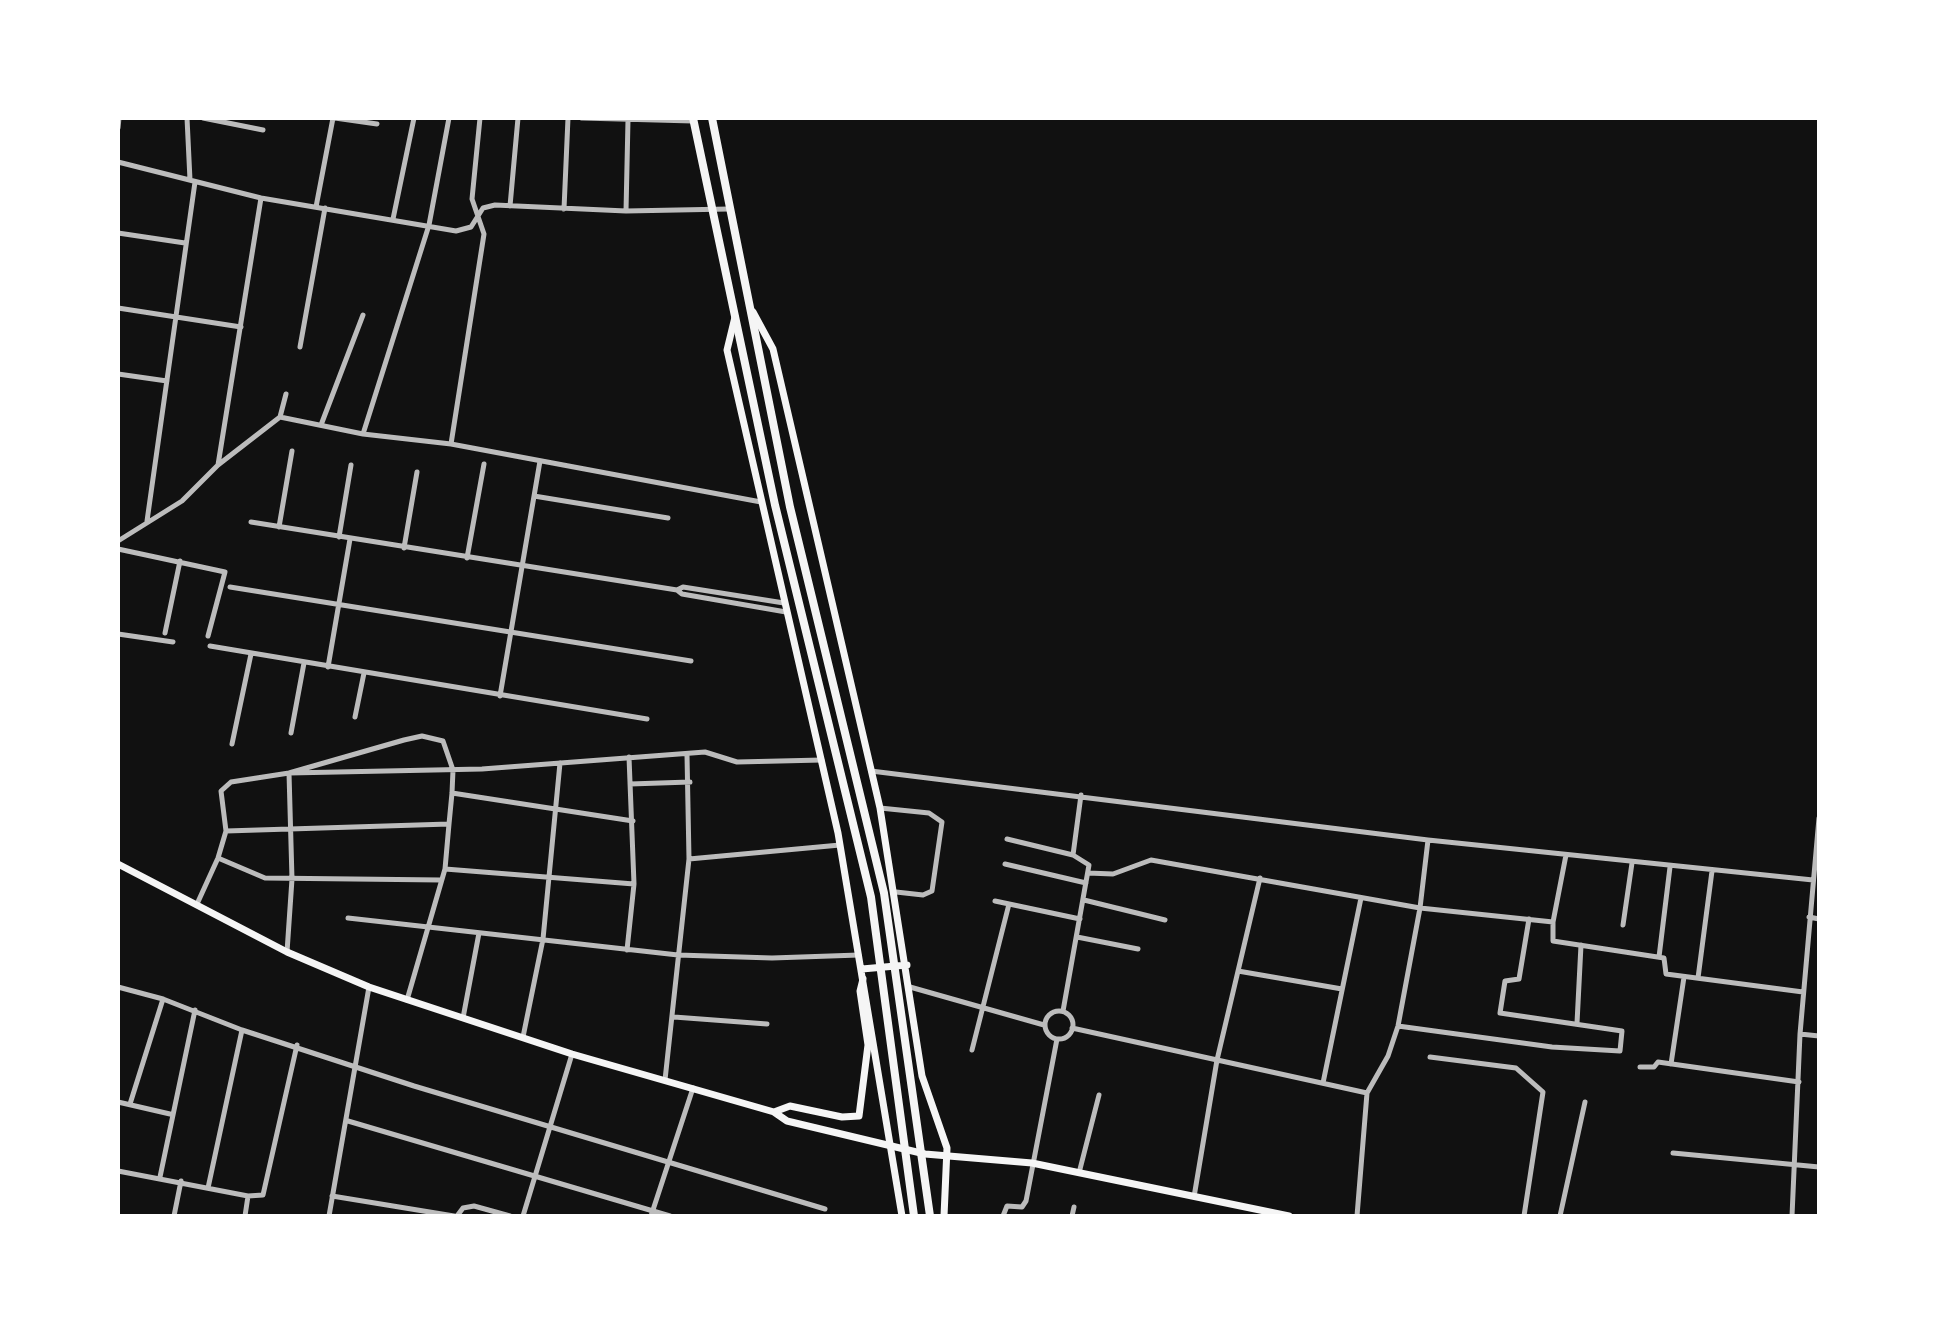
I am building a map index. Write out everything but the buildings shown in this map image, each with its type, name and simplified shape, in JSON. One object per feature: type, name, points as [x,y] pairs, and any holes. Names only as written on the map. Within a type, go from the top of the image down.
[{"type":"highway","points":[[712,118],[790,507],[884,893],[930,1216]]},
{"type":"highway","points":[[693,120],[800,612],[871,897],[914,1216]]},
{"type":"main road","points":[[753,312],[773,349],[880,808],[896,892],[922,1076],[947,1156],[944,1216]]},
{"type":"main road","points":[[735,316],[727,350],[823,760],[862,969],[902,1216]]},
{"type":"main road","points":[[118,864],[287,952],[369,987],[572,1054],[774,1112],[787,1121],[889,1146],[947,1156],[1032,1163],[1289,1216]]},
{"type":"main road","points":[[862,969],[907,965]]},
{"type":"main road","points":[[774,1112],[790,1106],[842,1117],[859,1116],[868,1045],[860,991],[863,979]]},
{"type":"street","points":[[118,128],[119,118]]},
{"type":"street","points":[[147,521],[193,181],[187,118]]},
{"type":"street","points":[[207,118],[263,130]]},
{"type":"street","points":[[316,207],[334,118],[377,124]]},
{"type":"street","points":[[393,219],[414,118]]},
{"type":"street","points":[[363,434],[429,225],[449,118]]},
{"type":"street","points":[[451,444],[484,234],[472,199],[480,118]]},
{"type":"street","points":[[510,206],[518,118]]},
{"type":"street","points":[[564,209],[568,118]]},
{"type":"street","points":[[582,118],[693,120]]},
{"type":"street","points":[[626,211],[628,119]]},
{"type":"street","points":[[118,162],[261,198],[465,231],[487,205],[626,211],[732,209]]},
{"type":"street","points":[[218,465],[261,198]]},
{"type":"street","points":[[300,347],[325,208]]},
{"type":"street","points":[[118,233],[185,243]]},
{"type":"street","points":[[118,308],[241,327]]},
{"type":"street","points":[[321,425],[363,315]]},
{"type":"street","points":[[118,374],[167,381]]},
{"type":"street","points":[[118,541],[182,501],[218,465],[280,417],[286,394]]},
{"type":"street","points":[[280,417],[363,434],[451,444],[761,502]]},
{"type":"street","points":[[279,527],[292,451]]},
{"type":"street","points":[[500,696],[540,461]]},
{"type":"street","points":[[467,558],[484,464]]},
{"type":"street","points":[[339,537],[351,465]]},
{"type":"street","points":[[404,548],[417,472]]},
{"type":"street","points":[[534,496],[668,518]]},
{"type":"street","points":[[251,522],[522,568],[677,590],[682,594],[785,607]]},
{"type":"street","points":[[328,667],[350,539]]},
{"type":"street","points":[[118,549],[225,572],[208,636]]},
{"type":"street","points":[[165,633],[180,561]]},
{"type":"street","points":[[230,587],[691,661]]},
{"type":"street","points":[[118,634],[173,642]]},
{"type":"street","points":[[210,646],[647,719]]},
{"type":"street","points":[[232,744],[251,654]]},
{"type":"street","points":[[291,733],[304,663]]},
{"type":"street","points":[[355,717],[364,673]]},
{"type":"street","points":[[197,904],[218,858],[226,831],[221,800],[225,785],[289,773],[422,736],[443,741],[453,770],[445,869],[407,1001]]},
{"type":"street","points":[[289,773],[453,770],[710,752],[737,762],[823,760]]},
{"type":"street","points":[[665,1080],[689,859],[690,782],[687,755]]},
{"type":"street","points":[[627,950],[634,884],[629,757]]},
{"type":"street","points":[[523,1037],[543,939],[560,763]]},
{"type":"street","points":[[871,771],[1428,840],[1813,880]]},
{"type":"street","points":[[287,952],[292,879],[289,773]]},
{"type":"street","points":[[630,784],[690,782]]},
{"type":"street","points":[[452,793],[633,821]]},
{"type":"street","points":[[1073,855],[1081,795]]},
{"type":"street","points":[[880,808],[929,813],[942,822],[944,830],[932,891],[923,895],[896,892]]},
{"type":"street","points":[[1792,1216],[1800,1034],[1819,818]]},
{"type":"street","points":[[226,831],[449,824]]},
{"type":"street","points":[[1007,839],[1073,855],[1088,863],[1063,1011]]},
{"type":"street","points":[[1357,1216],[1367,1093],[1388,1056],[1398,1026],[1420,908],[1428,840]]},
{"type":"street","points":[[689,859],[840,845]]},
{"type":"street","points":[[1566,855],[1553,922],[1553,941],[1666,959],[1666,974],[1803,992]]},
{"type":"street","points":[[218,858],[253,875],[292,879],[441,880]]},
{"type":"street","points":[[1088,873],[1113,874],[1151,860],[1420,908],[1553,922]]},
{"type":"street","points":[[1623,925],[1632,863]]},
{"type":"street","points":[[1005,864],[1086,883]]},
{"type":"street","points":[[1659,957],[1670,867]]},
{"type":"street","points":[[445,869],[634,884]]},
{"type":"street","points":[[1698,978],[1712,871]]},
{"type":"street","points":[[1194,1197],[1217,1060],[1260,878]]},
{"type":"street","points":[[1323,1083],[1361,898]]},
{"type":"street","points":[[1084,900],[1165,920]]},
{"type":"street","points":[[995,901],[1080,919]]},
{"type":"street","points":[[972,1050],[1009,904]]},
{"type":"street","points":[[1809,917],[1819,919]]},
{"type":"street","points":[[348,918],[678,955],[772,958],[859,955]]},
{"type":"street","points":[[1398,1026],[1552,1047],[1621,1050],[1622,1031],[1500,1013],[1505,981],[1519,979],[1529,919]]},
{"type":"street","points":[[463,1018],[479,933]]},
{"type":"street","points":[[1077,937],[1138,949]]},
{"type":"street","points":[[1577,1023],[1581,945]]},
{"type":"street","points":[[1238,971],[1342,989]]},
{"type":"street","points":[[1671,1064],[1684,977]]},
{"type":"street","points":[[118,987],[195,1010],[242,1030],[825,1209]]},
{"type":"street","points":[[329,1216],[369,987]]},
{"type":"street","points":[[910,987],[1044,1025]]},
{"type":"street","points":[[130,1104],[163,999]]},
{"type":"street","points":[[160,1177],[170,1114],[195,1010]]},
{"type":"street","points":[[1063,1011],[1072,1020],[1072,1028],[1069,1035],[1057,1039],[1047,1033],[1044,1025],[1050,1014],[1063,1011]]},
{"type":"street","points":[[674,1017],[767,1024]]},
{"type":"street","points":[[1072,1028],[1367,1093]]},
{"type":"street","points":[[208,1188],[242,1030]]},
{"type":"street","points":[[1800,1034],[1819,1036]]},
{"type":"street","points":[[1003,1216],[1007,1206],[1024,1206],[1057,1039]]},
{"type":"street","points":[[118,1171],[248,1196],[267,1192],[297,1045]]},
{"type":"street","points":[[523,1216],[572,1054]]},
{"type":"street","points":[[1430,1057],[1516,1068],[1543,1092],[1524,1216]]},
{"type":"street","points":[[1640,1067],[1654,1067],[1658,1062],[1799,1082]]},
{"type":"street","points":[[651,1213],[693,1088]]},
{"type":"street","points":[[1079,1173],[1099,1095]]},
{"type":"street","points":[[118,1102],[170,1114]]},
{"type":"street","points":[[1560,1216],[1585,1102]]},
{"type":"street","points":[[348,1121],[535,1174],[651,1213],[670,1216]]},
{"type":"street","points":[[1673,1153],[1819,1167]]},
{"type":"street","points":[[174,1216],[181,1181]]},
{"type":"street","points":[[245,1216],[248,1196]]},
{"type":"street","points":[[332,1196],[455,1216],[463,1208],[474,1206],[510,1216]]},
{"type":"street","points":[[1072,1216],[1074,1207]]}]
